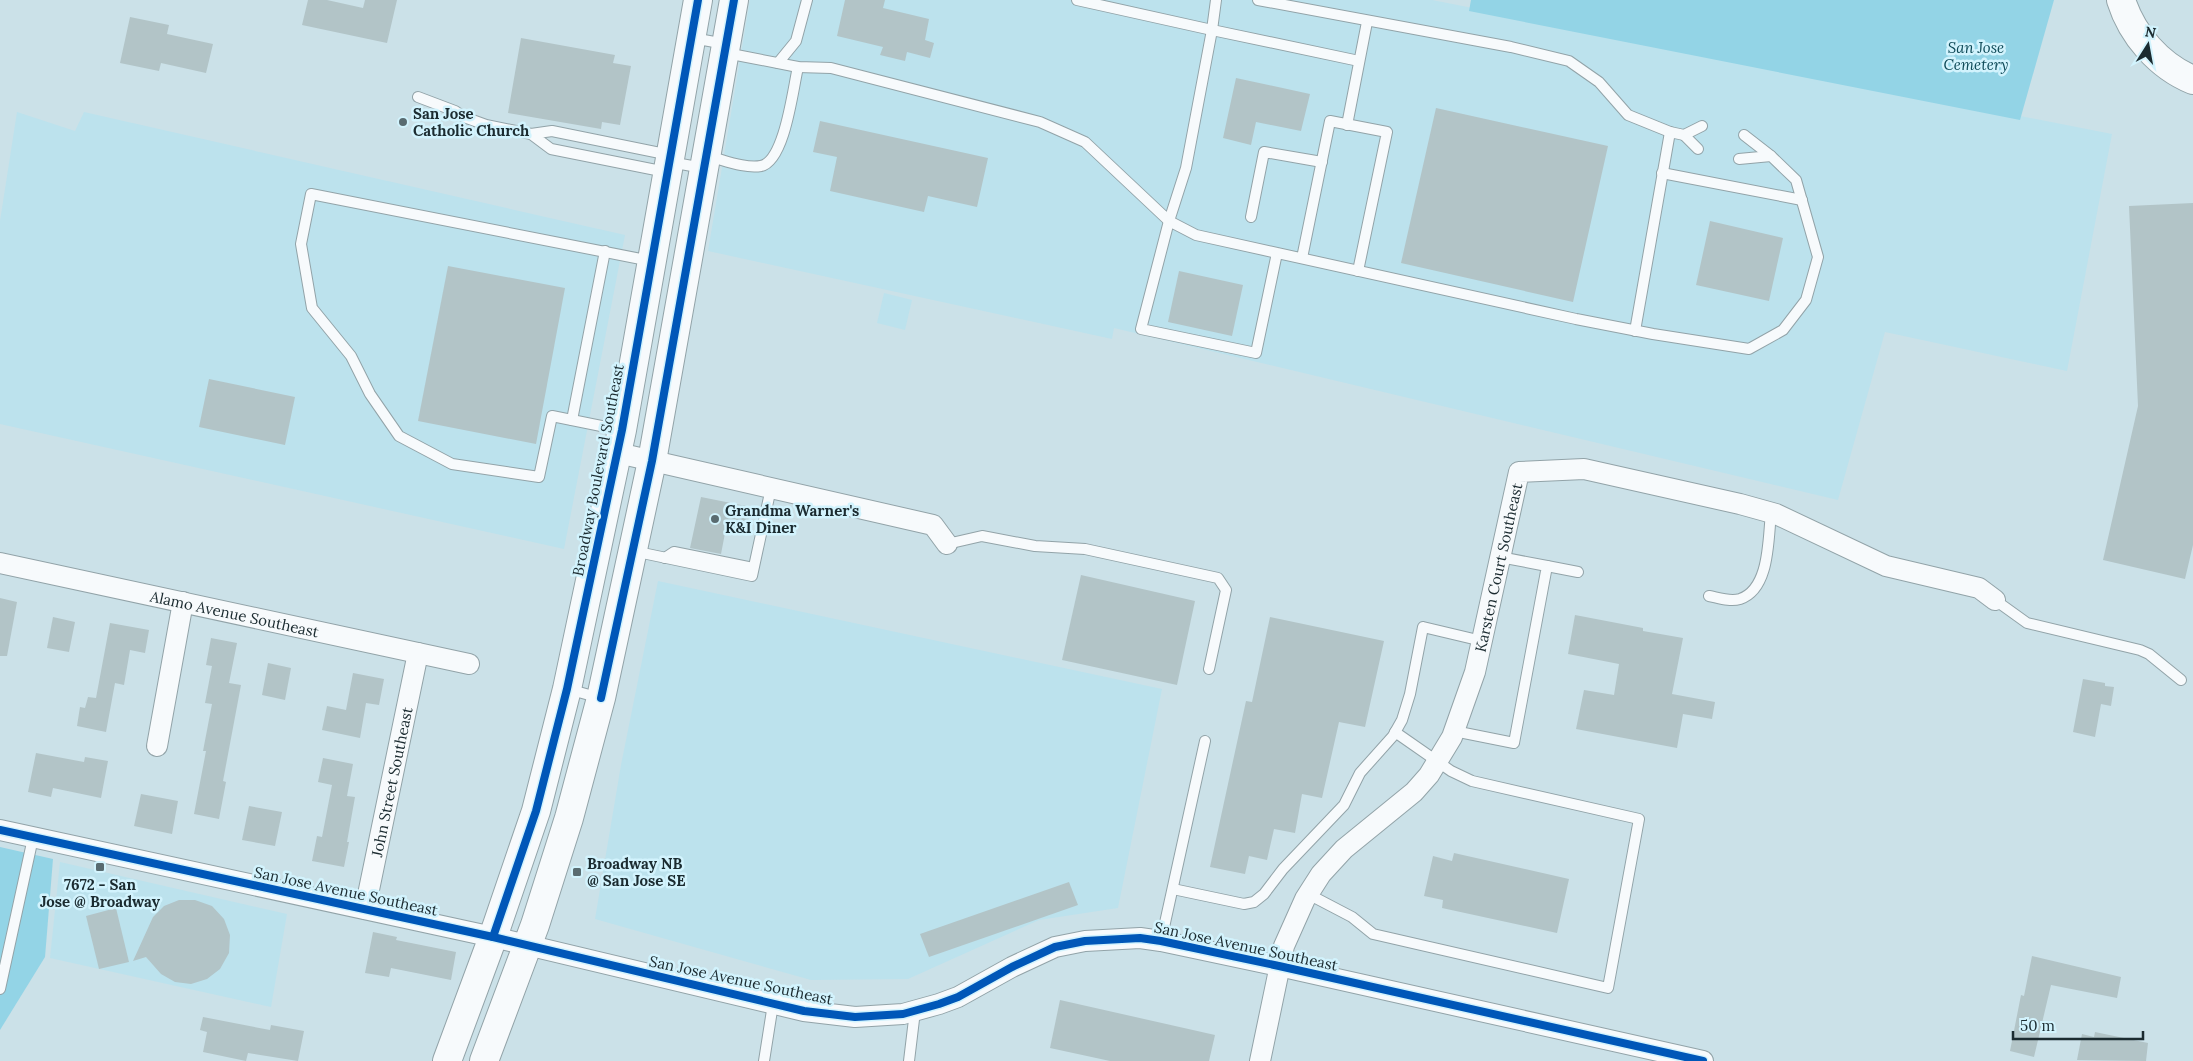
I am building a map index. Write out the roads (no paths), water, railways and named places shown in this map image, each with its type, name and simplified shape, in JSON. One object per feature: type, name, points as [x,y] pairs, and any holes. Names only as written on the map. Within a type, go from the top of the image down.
[{"type":"main road","name":"Broadway Boulevard Southeast","points":[[447,1061],[493,937],[536,811],[567,689],[620,441],[698,0]]},
{"type":"main road","points":[[484,1061],[528,946],[569,818],[602,698],[652,461],[734,0]]},
{"type":"main road","points":[[2121,0],[2126,16],[2139,37],[2158,58],[2193,80]]},
{"type":"main road","points":[[2140,0],[2145,14],[2159,35],[2181,54],[2193,60]]},
{"type":"street","points":[[620,441],[652,461],[933,525],[947,544]]},
{"type":"street","name":"Karsten Court Southeast","points":[[1260,1061],[1284,946],[1308,894],[1321,874],[1344,849],[1414,792],[1429,775],[1454,731],[1475,672],[1519,472],[1584,470],[1771,513],[1886,566],[1979,588],[1995,600]]},
{"type":"street","name":"Alamo Avenue Southeast","points":[[0,563],[469,664]]},
{"type":"street","points":[[157,746],[183,602]]},
{"type":"street","name":"John Street Southeast","points":[[365,909],[418,653]]},
{"type":"street","name":"San Jose Avenue Southeast","points":[[0,830],[493,937],[804,1011],[855,1017],[882,1016],[915,1011],[958,997],[1012,967],[1055,948],[1085,941],[1140,938],[1279,966],[1703,1061]]},
{"type":"lane","points":[[778,63],[796,41],[807,0]]},
{"type":"lane","points":[[1077,0],[1359,61]]},
{"type":"lane","points":[[1216,0],[1186,168],[1169,221],[1141,329],[1256,354],[1277,253]]},
{"type":"lane","points":[[1258,0],[1367,22],[1511,47],[1569,61],[1599,82],[1628,115],[1670,132],[1684,135],[1698,149]]},
{"type":"lane","points":[[1347,125],[1367,22]]},
{"type":"lane","points":[[692,37],[778,63],[798,67],[831,68],[1040,122],[1085,142],[1169,221],[1196,235],[1635,331],[1749,349],[1783,330],[1806,300],[1818,257],[1796,180],[1771,156],[1744,135]]},
{"type":"lane","points":[[531,134],[551,149],[669,163],[706,162],[760,166],[768,163],[773,158],[782,141],[798,67]]},
{"type":"lane","points":[[418,97],[480,123],[531,134],[552,131],[669,163]]},
{"type":"lane","points":[[1302,258],[1330,122],[1386,132],[1358,270]]},
{"type":"lane","points":[[1684,135],[1702,126]]},
{"type":"lane","points":[[1635,331],[1670,132]]},
{"type":"lane","points":[[1251,217],[1264,152],[1322,162]]},
{"type":"lane","points":[[1739,158],[1771,156]]},
{"type":"lane","points":[[1662,173],[1802,200]]},
{"type":"lane","points":[[620,441],[572,420],[552,416],[539,477],[452,464],[399,436],[370,394],[350,356],[312,308],[302,244],[311,194],[652,261]]},
{"type":"lane","points":[[572,420],[605,251]]},
{"type":"lane","points":[[632,551],[752,576],[771,488]]},
{"type":"lane","points":[[1709,596],[1728,600],[1740,599],[1748,594],[1762,578],[1771,513]]},
{"type":"lane","points":[[947,544],[982,536],[1035,546],[1085,550],[1218,578],[1226,590],[1209,669]]},
{"type":"lane","points":[[1500,557],[1578,572]]},
{"type":"lane","points":[[1454,731],[1514,744],[1547,566]]},
{"type":"lane","points":[[1995,600],[2027,623],[2140,650],[2149,654],[2181,680]]},
{"type":"lane","points":[[1173,889],[1244,904],[1254,902],[1264,894],[1283,869],[1344,805],[1360,773],[1378,755],[1395,732],[1402,720],[1410,694],[1422,627],[1482,641]]},
{"type":"lane","points":[[567,689],[602,698]]},
{"type":"lane","points":[[1308,894],[1352,917],[1373,934],[1608,988],[1639,819],[1472,781],[1450,771],[1395,732]]},
{"type":"lane","points":[[1162,941],[1205,741]]},
{"type":"lane","points":[[0,989],[33,838]]},
{"type":"lane","points":[[764,1061],[773,1004]]},
{"type":"lane","points":[[910,1061],[915,1011]]},
{"type":"place","name":"San Jose Catholic Church","points":[[403,122]]},
{"type":"place","name":"Grandma Warner's K&I Diner","points":[[715,519]]},
{"type":"place","name":"7672 - San Jose @ Broadway","points":[[100,867]]},
{"type":"place","name":"Broadway NB @ San Jose SE","points":[[577,872]]},
{"type":"park label","name":"San Jose Cemetery","points":[[1976,56]]}]
